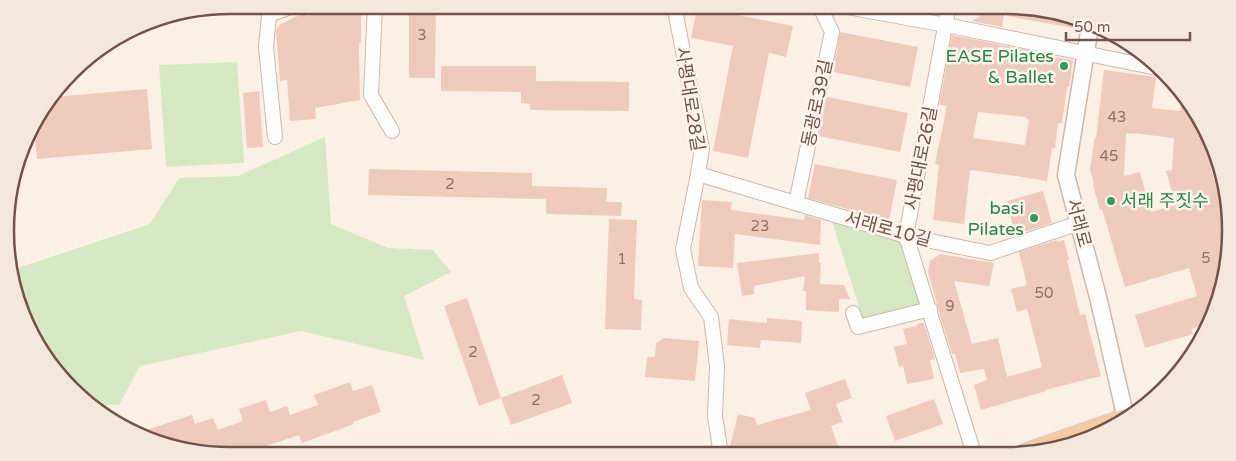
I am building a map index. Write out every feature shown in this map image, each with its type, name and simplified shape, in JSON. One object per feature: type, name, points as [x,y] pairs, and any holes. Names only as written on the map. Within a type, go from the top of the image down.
[{"type":"street","points":[[269,14],[266,47],[275,137]]},
{"type":"street","points":[[375,14],[371,95],[392,131]]},
{"type":"street","name":"사평대로28길","points":[[676,14],[702,148],[683,249],[691,288],[711,317],[716,366],[715,416],[720,447]]},
{"type":"street","name":"동광로39길","points":[[796,203],[832,32],[823,14]]},
{"type":"street","points":[[886,14],[1145,66]]},
{"type":"street","name":"사평대로26길","points":[[948,14],[906,236],[972,447]]},
{"type":"street","name":"서래로","points":[[1089,31],[1066,175],[1100,301],[1124,412]]},
{"type":"street","name":"서래로10길","points":[[698,174],[906,236],[990,253],[1079,223]]},
{"type":"street","points":[[853,313],[858,327],[930,310]]},
{"type":"green space","points":[[237,62],[244,163],[166,167],[159,65]]},
{"type":"green space","points":[[325,137],[331,224],[388,248],[433,250],[451,272],[404,296],[424,360],[301,331],[140,366],[119,405],[103,406],[77,384],[50,351],[30,313],[21,287],[17,268],[150,224],[179,178],[238,176]]},
{"type":"green space","points":[[832,221],[901,242],[921,304],[863,319]]},
{"type":"building","points":[[302,14],[308,14],[308,17],[312,14],[361,14],[361,43],[359,43],[360,100],[315,108],[316,119],[290,121],[287,80],[280,81],[276,31],[279,25]]},
{"type":"building","points":[[409,14],[436,14],[435,78],[409,78]]},
{"type":"building","points":[[696,14],[732,14],[793,26],[786,57],[769,53],[748,158],[713,151],[733,46],[691,38]]},
{"type":"building","points":[[970,14],[1004,14],[1002,27],[972,21],[981,16]]},
{"type":"building","points":[[1007,14],[1020,14],[1048,18],[1080,27],[1079,29],[1007,16]]},
{"type":"building","points":[[840,32],[918,47],[910,87],[833,72]]},
{"type":"building","points":[[952,35],[1035,52],[1035,54],[1073,60],[1062,123],[1058,123],[1055,148],[1052,148],[1047,181],[970,170],[964,224],[933,220],[939,165],[935,164],[947,106],[939,105]],"holes":[[[978,112],[1026,117],[1026,119],[1029,119],[1025,145],[973,138]]]},
{"type":"building","points":[[441,66],[536,66],[536,81],[629,82],[629,111],[530,110],[530,104],[521,103],[521,92],[441,91]]},
{"type":"building","points":[[1104,70],[1156,77],[1152,108],[1180,111],[1181,104],[1200,135],[1206,149],[1220,199],[1222,216],[1222,245],[1218,273],[1211,300],[1200,326],[1191,329],[1193,334],[1145,348],[1135,315],[1197,296],[1189,268],[1125,287],[1093,185],[1090,169]],"holes":[[[1126,133],[1174,138],[1172,170],[1166,171],[1176,205],[1151,212],[1140,172],[1124,176]]]},
{"type":"building","points":[[147,89],[152,149],[37,159],[35,138],[50,110],[61,96]]},
{"type":"building","points":[[259,91],[263,147],[247,148],[243,93]]},
{"type":"building","points":[[827,97],[908,113],[900,152],[819,136]]},
{"type":"building","points":[[815,164],[897,180],[889,220],[808,198]]},
{"type":"building","points":[[369,169],[532,173],[532,186],[607,188],[606,202],[622,202],[621,216],[546,214],[546,199],[368,195]]},
{"type":"building","points":[[1043,191],[1052,223],[1015,235],[1007,201]]},
{"type":"building","points":[[702,200],[732,202],[731,210],[804,220],[805,215],[821,220],[820,245],[735,234],[733,268],[698,266]]},
{"type":"building","points":[[609,219],[637,220],[634,299],[642,300],[641,330],[605,329]]},
{"type":"building","points":[[1057,240],[1057,242],[1064,240],[1080,315],[1085,314],[1101,376],[1045,390],[981,410],[974,385],[987,380],[984,369],[960,373],[955,354],[952,354],[928,272],[930,261],[940,254],[994,263],[989,286],[954,281],[972,344],[998,338],[1007,377],[1042,367],[1027,309],[1017,312],[1011,289],[1027,285],[1019,252]]},
{"type":"building","points":[[819,253],[819,263],[821,263],[820,284],[844,285],[850,299],[839,299],[839,312],[806,310],[806,291],[803,291],[805,276],[754,286],[754,294],[742,296],[737,263]]},
{"type":"building","points":[[467,298],[501,398],[479,406],[444,306]]},
{"type":"building","points":[[767,318],[802,321],[801,343],[761,340],[760,348],[727,345],[729,319],[767,323]]},
{"type":"building","points":[[919,323],[924,323],[935,359],[930,360],[934,379],[907,384],[903,366],[899,367],[894,347],[907,344],[903,329],[916,326]]},
{"type":"building","points":[[664,338],[699,341],[695,381],[645,377],[647,357],[655,357],[656,343]]},
{"type":"building","points":[[562,375],[572,403],[511,425],[501,398]]},
{"type":"building","points":[[845,379],[852,398],[836,404],[843,422],[831,426],[838,447],[730,447],[738,414],[755,418],[757,425],[811,410],[805,393]]},
{"type":"building","points":[[350,382],[353,391],[372,385],[381,412],[302,443],[299,435],[263,447],[216,447],[188,443],[146,430],[192,415],[195,424],[213,418],[218,430],[243,421],[239,409],[266,400],[270,412],[287,406],[290,415],[318,405],[314,395]]},
{"type":"building","points":[[934,399],[943,424],[895,441],[886,416]]},
{"type":"place","name":"EASE Pilates & Ballet","points":[[1064,66]]},
{"type":"place","name":"서래 주짓수","points":[[1111,201]]},
{"type":"place","name":"basi Pilates","points":[[1034,218]]}]
